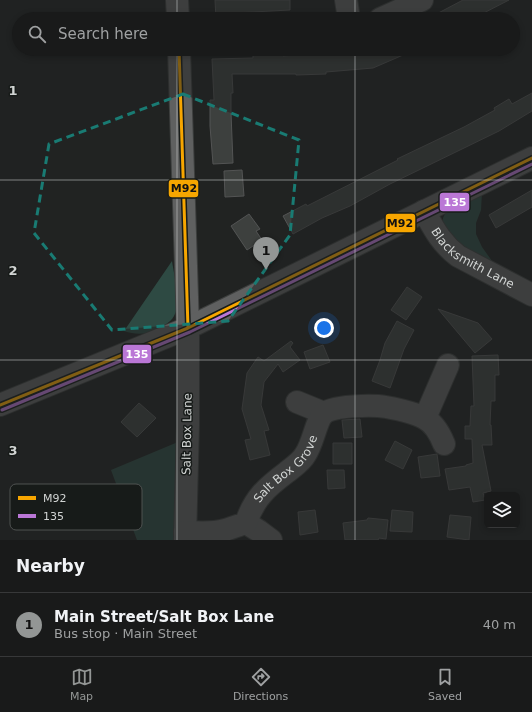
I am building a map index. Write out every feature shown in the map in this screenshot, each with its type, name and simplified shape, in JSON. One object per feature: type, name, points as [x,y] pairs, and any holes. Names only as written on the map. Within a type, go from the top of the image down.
[{"type":"street","points":[[177,0],[178,12]]},
{"type":"street","points":[[346,0],[348,12]]},
{"type":"street","points":[[395,12],[422,0]]},
{"type":"street","name":"Salt Box Lane","points":[[179,56],[188,328],[188,425],[185,536]]},
{"type":"street","points":[[0,405],[188,328],[532,158]]},
{"type":"street","name":"Blacksmith Lane","points":[[424,212],[437,234],[447,247],[458,256],[532,295]]},
{"type":"street","points":[[425,418],[448,365]]},
{"type":"street","points":[[297,402],[324,413],[333,409],[346,407],[373,406],[385,407],[425,418],[440,434],[444,444]]},
{"type":"street","name":"Salt Box Grove","points":[[246,523],[250,511],[256,501],[269,486],[298,464],[305,455],[313,441],[319,421],[324,413]]},
{"type":"street","points":[[185,536],[224,530],[246,523],[271,540]]},
{"type":"highlighted area","points":[[183,94],[299,140],[290,235],[228,321],[112,330],[34,233],[49,144]]},
{"type":"green space","points":[[482,192],[481,210],[476,223],[476,234],[482,247],[497,268],[460,249],[443,228],[443,218],[447,210]]},
{"type":"green space","points":[[172,261],[177,297],[177,305],[174,316],[169,322],[153,331],[137,334],[124,331]]},
{"type":"green space","points":[[178,442],[179,540],[137,540],[133,530],[142,530],[142,484],[116,484],[111,470]]},
{"type":"building","points":[[215,0],[290,0],[290,10],[216,12]]},
{"type":"building","points":[[463,0],[509,0],[486,12],[440,12]]},
{"type":"building","points":[[253,56],[401,56],[373,68],[326,72],[326,74],[232,74],[233,93],[231,93],[231,113],[233,163],[213,164],[210,126],[210,100],[214,100],[212,59],[253,58]]},
{"type":"building","points":[[532,93],[532,111],[499,131],[390,184],[350,206],[322,218],[293,234],[283,216],[306,204],[307,206],[398,160],[397,159],[464,127],[495,110],[494,108],[509,99],[512,104]]},
{"type":"building","points":[[242,170],[244,196],[225,197],[224,171]]},
{"type":"building","points":[[532,190],[532,207],[496,228],[489,215]]},
{"type":"building","points":[[249,214],[260,229],[256,231],[262,240],[247,250],[231,226]]},
{"type":"building","points":[[407,287],[422,297],[406,320],[391,310]]},
{"type":"building","points":[[438,309],[478,323],[492,339],[475,353]]},
{"type":"building","points":[[397,321],[414,330],[404,349],[390,388],[372,381],[385,343]]},
{"type":"building","points":[[291,341],[293,343],[290,347],[300,360],[283,372],[278,364],[264,382],[261,405],[269,430],[264,431],[270,455],[250,460],[245,440],[251,439],[242,409],[247,373],[258,357],[264,361]]},
{"type":"building","points":[[323,345],[330,362],[310,369],[304,352]]},
{"type":"building","points":[[498,355],[499,375],[495,375],[495,401],[491,401],[490,425],[492,445],[482,445],[491,491],[483,493],[484,500],[473,502],[470,487],[449,490],[445,469],[466,466],[473,463],[472,439],[465,439],[465,426],[470,426],[471,406],[474,406],[472,356]]},
{"type":"building","points":[[139,403],[156,418],[137,437],[121,422]]},
{"type":"building","points":[[360,419],[362,437],[344,438],[342,420]]},
{"type":"building","points":[[395,441],[412,450],[403,469],[385,460]]},
{"type":"building","points":[[333,443],[352,443],[352,464],[333,464]]},
{"type":"building","points":[[437,454],[440,476],[421,478],[418,457]]},
{"type":"building","points":[[327,470],[344,470],[345,488],[328,489]]},
{"type":"building","points":[[315,510],[318,532],[300,535],[298,512]]},
{"type":"building","points":[[392,510],[413,512],[412,532],[390,531]]},
{"type":"building","points":[[450,515],[471,517],[469,540],[447,537]]},
{"type":"building","points":[[368,518],[388,520],[386,539],[345,540],[343,523],[367,520]]},
{"type":"transit line","name":"M92","points":[[179,56],[188,328]]},
{"type":"transit line","name":"M92","points":[[0,405],[188,328],[532,158]]},
{"type":"transit line","name":"135","points":[[2,410],[190,332],[532,164]]},
{"type":"place","name":"Main Street/Salt Box Lane","points":[[266,270]]}]
